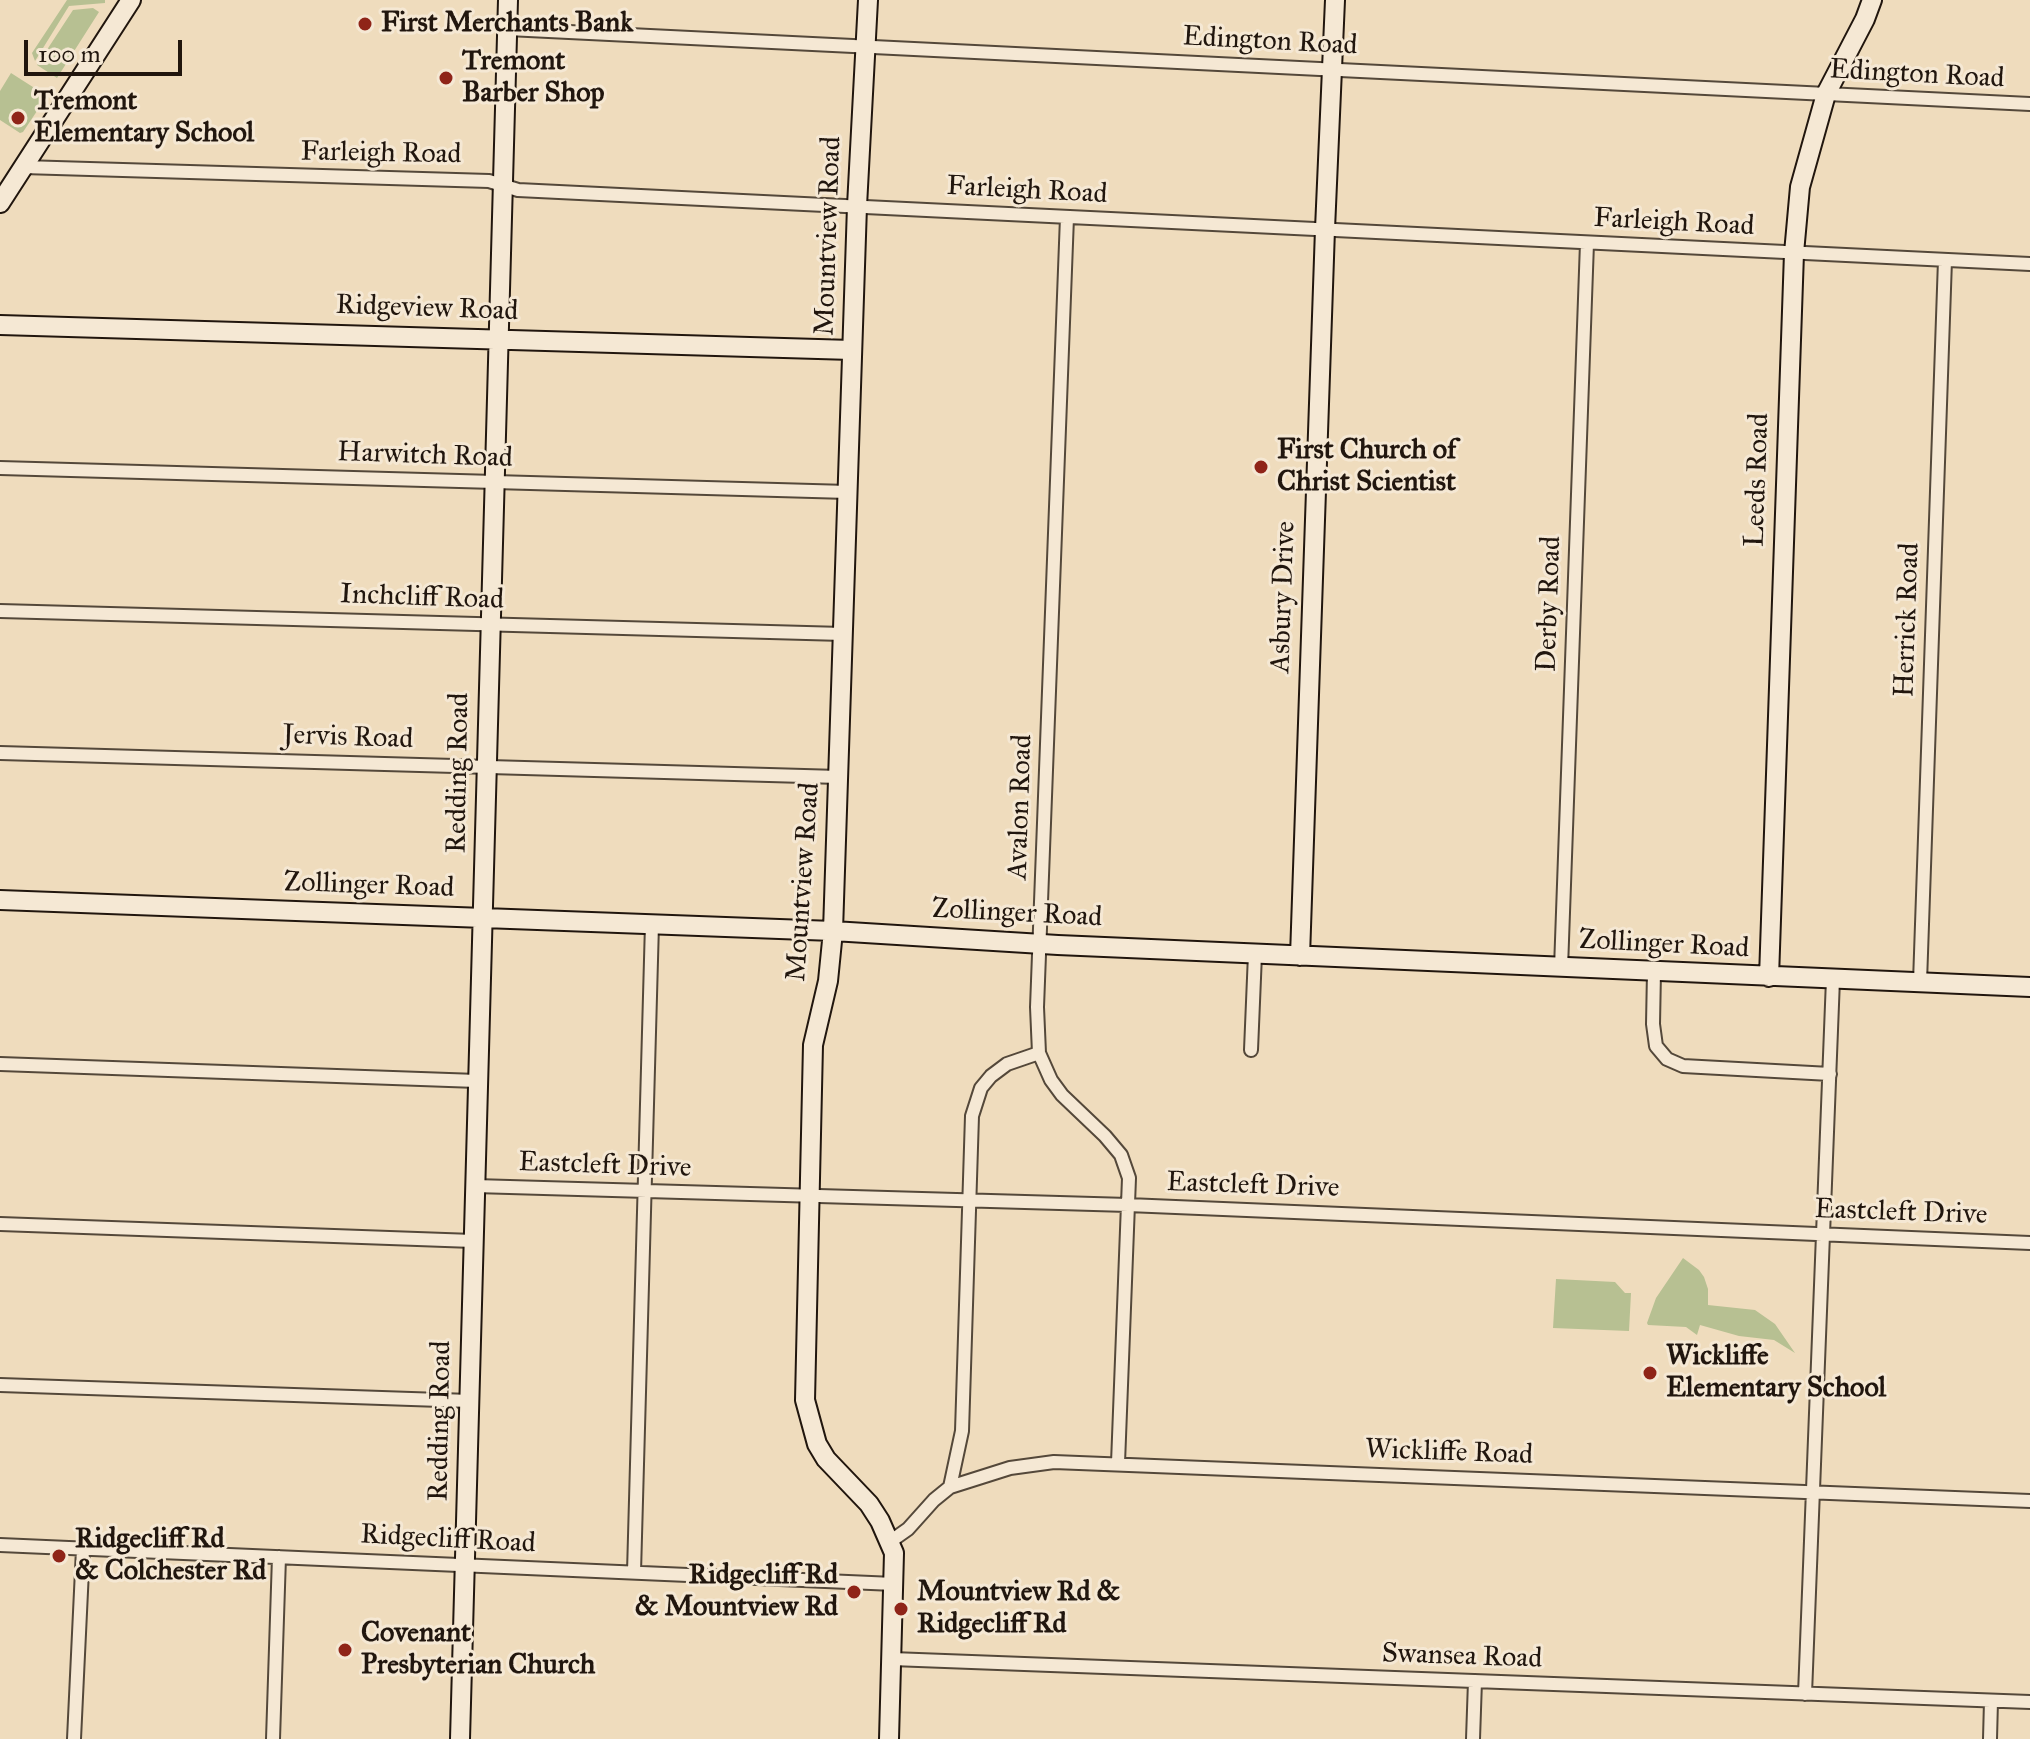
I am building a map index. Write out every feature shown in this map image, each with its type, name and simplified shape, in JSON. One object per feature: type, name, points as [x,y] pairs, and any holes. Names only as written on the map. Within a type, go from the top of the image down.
[{"type":"street","points":[[0,203],[131,0]]},
{"type":"street","name":"Redding Road","points":[[460,1739],[508,0]]},
{"type":"street","name":"Mountview Road","points":[[868,0],[857,206],[833,931],[828,981],[813,1045],[807,1413],[817,1444],[826,1459],[869,1504],[891,1541],[894,1584],[889,1739]]},
{"type":"street","name":"Asbury Drive","points":[[1300,956],[1335,0]]},
{"type":"street","name":"Leeds Road","points":[[1769,977],[1794,253],[1800,187],[1826,94],[1872,0]]},
{"type":"street","name":"Edington Road","points":[[508,29],[2030,104]]},
{"type":"street","name":"Farleigh Road","points":[[23,167],[480,181],[518,190],[2030,264]]},
{"type":"street","name":"Avalon Road","points":[[1067,217],[1037,1007],[1039,1053],[1051,1080],[1121,1155],[1129,1178],[1118,1463]]},
{"type":"street","name":"Derby Road","points":[[1561,968],[1587,243]]},
{"type":"street","name":"Herrick Road","points":[[1920,982],[1945,260]]},
{"type":"street","name":"Ridgeview Road","points":[[0,325],[852,350]]},
{"type":"street","name":"Harwitch Road","points":[[0,468],[848,492]]},
{"type":"street","name":"Inchcliff Road","points":[[0,611],[843,634]]},
{"type":"street","name":"Jervis Road","points":[[0,753],[839,777]]},
{"type":"street","name":"Zollinger Road","points":[[0,900],[833,931],[1040,944],[2030,987]]},
{"type":"street","points":[[634,1572],[652,924]]},
{"type":"street","points":[[1251,1050],[1255,954]]},
{"type":"street","points":[[1654,972],[1653,1024],[1656,1046],[1667,1059],[1683,1066],[1830,1074]]},
{"type":"street","points":[[1805,1694],[1833,979]]},
{"type":"street","points":[[950,1487],[962,1431],[970,1131],[975,1102],[991,1076],[1007,1064],[1039,1053]]},
{"type":"street","points":[[0,1064],[477,1081]]},
{"type":"street","name":"Eastcleft Drive","points":[[475,1186],[1128,1205],[2030,1243]]},
{"type":"street","points":[[0,1224],[473,1241]]},
{"type":"street","points":[[0,1385],[470,1401]]},
{"type":"street","name":"Wickliffe Road","points":[[891,1541],[908,1529],[950,1487],[1034,1463],[1118,1463],[2030,1501]]},
{"type":"street","name":"Ridgecliff Road","points":[[0,1545],[894,1584]]},
{"type":"street","points":[[74,1739],[83,1549]]},
{"type":"street","points":[[273,1739],[279,1557]]},
{"type":"street","name":"Swansea Road","points":[[892,1659],[2030,1702]]},
{"type":"street","points":[[1473,1739],[1475,1681]]},
{"type":"street","points":[[1990,1739],[1991,1701]]},
{"type":"green space","points":[[67,0],[105,0],[105,3],[69,6],[35,61],[32,53]]},
{"type":"green space","points":[[93,8],[99,12],[57,78],[37,65],[73,10]]},
{"type":"green space","name":"Tremont Elementary School","points":[[11,73],[47,96],[20,133],[0,120],[0,91]]},
{"type":"green space","points":[[1683,1258],[1704,1277],[1708,1305],[1755,1310],[1775,1324],[1795,1353],[1774,1340],[1739,1336],[1700,1325],[1697,1335],[1686,1327],[1648,1325],[1656,1298]]},
{"type":"green space","points":[[1556,1279],[1615,1282],[1625,1293],[1631,1293],[1629,1331],[1553,1328]]},
{"type":"place","name":"First Merchants Bank","points":[[365,24]]},
{"type":"place","name":"Tremont Barber Shop","points":[[446,78]]},
{"type":"place","name":"Tremont Elementary School","points":[[18,118]]},
{"type":"place","name":"First Church of Christ Scientist","points":[[1261,467]]},
{"type":"place","name":"Wickliffe Elementary School","points":[[1650,1373]]},
{"type":"place","name":"Ridgecliff Rd & Colchester Rd","points":[[59,1556]]},
{"type":"place","name":"Ridgecliff Rd & Mountview Rd","points":[[854,1592]]},
{"type":"place","name":"Mountview Rd & Ridgecliff Rd","points":[[901,1609]]},
{"type":"place","name":"Covenant Presbyterian Church","points":[[345,1650]]}]
